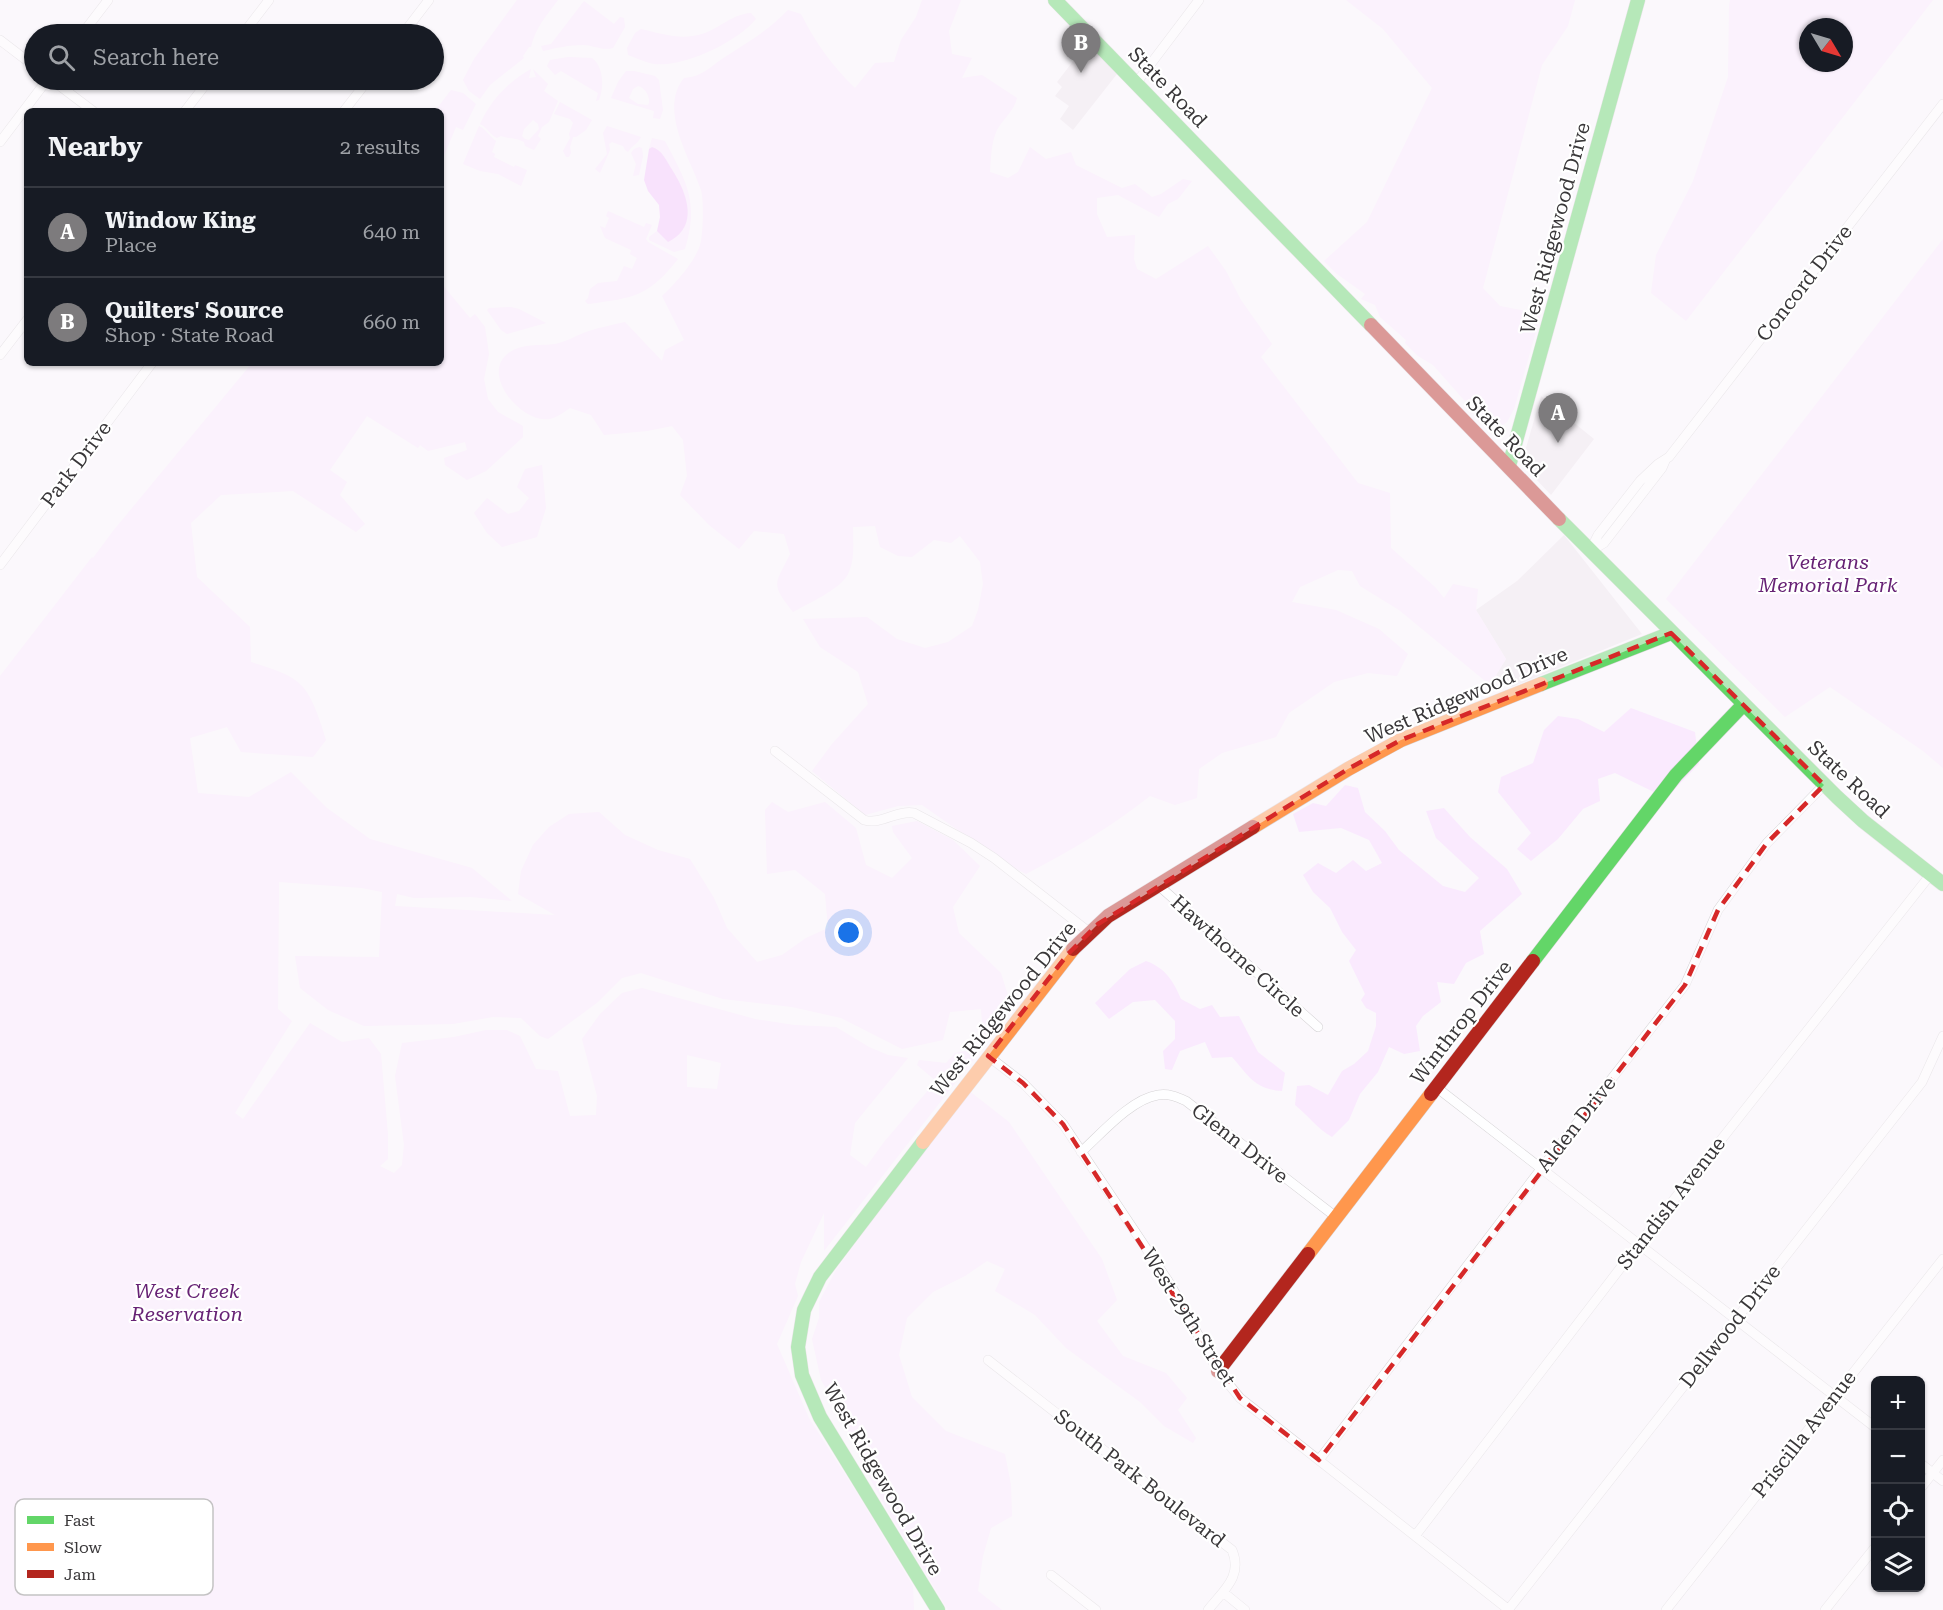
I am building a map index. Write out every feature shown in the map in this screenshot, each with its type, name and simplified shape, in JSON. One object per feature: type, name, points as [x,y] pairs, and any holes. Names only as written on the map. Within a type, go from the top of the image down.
[{"type":"street","points":[[90,24],[108,0]]},
{"type":"street","points":[[251,24],[269,0]]},
{"type":"street","points":[[411,24],[429,0]]},
{"type":"street","name":"State Road","points":[[1055,0],[1590,551],[1743,705],[1863,821],[1943,884]]},
{"type":"street","points":[[1137,82],[1199,0]]},
{"type":"street","name":"West Ridgewood Drive","points":[[1509,466],[1638,0]]},
{"type":"street","points":[[0,40],[24,58]]},
{"type":"street","points":[[26,108],[40,90]]},
{"type":"street","points":[[65,90],[89,108]]},
{"type":"street","points":[[187,108],[201,90]]},
{"type":"street","points":[[346,108],[360,90]]},
{"type":"street","name":"Concord Drive","points":[[1590,551],[1604,543],[1665,461],[1943,104]]},
{"type":"street","points":[[0,142],[24,111]]},
{"type":"street","points":[[0,355],[24,324]]},
{"type":"street","name":"Park Drive","points":[[0,565],[150,366]]},
{"type":"street","name":"West Ridgewood Drive","points":[[938,1610],[815,1407],[801,1371],[799,1332],[805,1304],[819,1279],[1068,954],[1108,916],[1348,769],[1401,740],[1671,633]]},
{"type":"street","name":"Winthrop Drive","points":[[1218,1371],[1676,775],[1743,705]]},
{"type":"street","points":[[775,751],[864,820],[875,822],[906,812],[914,813],[971,843],[994,858],[1089,932]]},
{"type":"street","name":"Alden Drive","points":[[1319,1460],[1685,985],[1718,910],[1767,843],[1824,785]]},
{"type":"street","name":"Standish Avenue","points":[[1415,1536],[1638,1245],[1930,874]]},
{"type":"street","name":"Hawthorne Circle","points":[[1158,885],[1318,1027]]},
{"type":"street","name":"Dellwood Drive","points":[[1508,1610],[1922,1082],[1943,1036]]},
{"type":"street","name":"West 29th Street","points":[[988,1056],[1023,1083],[1063,1124],[1170,1284],[1218,1371],[1240,1398],[1508,1610]]},
{"type":"street","points":[[1436,1087],[1871,1425]]},
{"type":"street","name":"Glenn Drive","points":[[1082,1152],[1127,1110],[1144,1098],[1160,1094],[1174,1096],[1186,1101],[1336,1217]]},
{"type":"street","name":"Priscilla Avenue","points":[[1666,1610],[1943,1259]]},
{"type":"street","name":"South Park Boulevard","points":[[988,1360],[1232,1550],[1236,1560],[1236,1573],[1208,1610]]},
{"type":"street","points":[[1924,1484],[1943,1460]]},
{"type":"street","points":[[1925,1467],[1943,1481]]},
{"type":"street","points":[[1825,1610],[1871,1551]]},
{"type":"street","points":[[1051,1575],[1096,1610]]},
{"type":"street","points":[[1222,1592],[1245,1610]]},
{"type":"highlighted area","points":[[1671,633],[1824,785],[1767,843],[1718,910],[1685,985],[1319,1460],[1240,1398],[1063,1124],[1023,1083],[988,1056],[1068,954],[1098,924],[1348,769],[1401,740]]},
{"type":"shaded area","points":[[1088,42],[1117,74],[1073,130],[1060,119],[1069,106],[1055,96],[1062,87],[1057,82]]},
{"type":"shaded area","points":[[652,147],[663,156],[677,177],[688,208],[684,227],[668,242],[657,231],[660,217],[659,205],[648,191],[644,180],[649,149]]},
{"type":"shaded area","points":[[1541,396],[1594,439],[1551,495],[1534,477],[1525,462],[1526,448]]},
{"type":"shaded area","points":[[1564,535],[1642,634],[1512,687],[1496,675],[1506,659],[1476,610],[1517,581]]},
{"type":"green space","points":[[517,0],[558,0],[538,28],[524,58],[490,85],[480,99],[469,91],[463,80],[474,59]]},
{"type":"green space","points":[[922,0],[961,0],[949,31],[952,54],[972,58],[962,78],[982,75],[1017,98],[995,135],[990,172],[1008,178],[1018,172],[1030,147],[1046,159],[1071,152],[1076,165],[1122,188],[1135,184],[1152,197],[1161,194],[1183,179],[1192,181],[1178,199],[1168,204],[1159,217],[1118,195],[1097,198],[1097,214],[1107,237],[1135,235],[1134,259],[1137,269],[1156,279],[1208,246],[1226,271],[1241,300],[1272,344],[1261,357],[1358,483],[1390,493],[1391,548],[1435,587],[1444,598],[1453,584],[1478,589],[1476,610],[1506,659],[1490,685],[1399,610],[1360,586],[1352,571],[1338,570],[1300,587],[1292,602],[1336,610],[1379,629],[1408,654],[1397,676],[1368,673],[1334,682],[1289,713],[1276,737],[1222,753],[1199,769],[1197,798],[1175,805],[1150,796],[1090,838],[1026,874],[1005,863],[922,805],[898,806],[865,815],[812,771],[832,744],[868,704],[858,672],[820,647],[803,619],[867,617],[897,639],[925,648],[948,642],[972,626],[983,584],[980,562],[960,536],[951,543],[934,540],[912,557],[898,556],[880,547],[875,526],[853,527],[852,563],[844,580],[823,596],[793,612],[781,595],[777,584],[790,554],[784,534],[754,531],[739,549],[709,525],[680,495],[687,476],[683,440],[672,426],[604,435],[591,415],[570,408],[549,419],[538,418],[516,406],[501,384],[499,372],[501,361],[516,349],[559,343],[589,331],[625,322],[662,361],[665,350],[684,340],[662,296],[691,263],[699,248],[702,230],[701,190],[684,149],[675,119],[674,105],[677,91],[684,78],[704,72],[764,31],[788,10],[801,14],[825,53],[855,88],[875,63],[894,62],[901,40],[916,17]]},
{"type":"green space","points":[[1346,0],[1575,0],[1568,26],[1542,65],[1483,288],[1500,306],[1541,314],[1514,409],[1507,422],[1498,428],[1484,423],[1474,410],[1474,402],[1464,400],[1433,365],[1418,356],[1405,343],[1406,340],[1380,317],[1375,305],[1361,299],[1365,294],[1337,274],[1324,261],[1367,222],[1432,88],[1383,29]]},
{"type":"green space","points":[[1730,0],[1933,0],[1686,321],[1651,293],[1656,255],[1693,181],[1728,77]]},
{"type":"green space","points":[[584,1],[614,24],[620,17],[624,18],[625,27],[613,48],[578,45],[543,51],[541,46],[551,44]]},
{"type":"green space","points":[[751,13],[756,19],[747,28],[724,44],[695,57],[667,64],[655,64],[628,55],[627,48],[635,33],[641,29],[673,36],[697,35],[733,18]]},
{"type":"green space","points":[[568,57],[592,58],[596,62],[602,78],[599,100],[596,101],[598,93],[561,71],[555,75],[547,66],[550,60]]},
{"type":"green space","points":[[531,69],[529,78],[536,77],[533,69],[548,84],[544,91],[558,101],[549,122],[542,127],[538,136],[541,139],[534,150],[525,146],[524,142],[518,139],[501,136],[497,138],[480,124],[495,99]],"holes":[[[533,120],[538,124],[539,129],[529,140],[522,136],[524,129]]]},
{"type":"green space","points":[[626,71],[655,76],[659,80],[663,110],[660,119],[653,118],[654,111],[611,98]],"holes":[[[641,87],[648,97],[648,105],[638,104],[629,98],[633,89]]]},
{"type":"green space","points":[[451,90],[463,93],[476,104],[463,130],[456,127],[444,156],[444,108],[437,108]]},
{"type":"green space","points":[[560,102],[592,120],[586,130],[573,137],[569,157],[566,157],[563,151],[570,138],[573,123],[570,119],[554,114]]},
{"type":"green space","points":[[479,126],[496,141],[492,152],[495,154],[494,157],[514,167],[515,165],[527,170],[521,186],[498,174],[480,171],[463,164]]},
{"type":"green space","points":[[607,126],[641,137],[628,152],[623,146],[612,142],[609,144],[610,150],[600,173],[595,169],[607,154],[603,133]]},
{"type":"green space","points":[[652,138],[665,141],[685,181],[691,205],[689,233],[685,249],[674,252],[649,240],[649,237],[657,231],[668,242],[652,147],[649,149]]},
{"type":"green space","points":[[639,147],[642,148],[643,156],[639,175],[633,176],[636,164],[631,153]]},
{"type":"green space","points":[[608,211],[644,227],[646,223],[652,225],[646,239],[648,242],[678,259],[658,281],[639,293],[617,300],[588,304],[585,301],[590,289],[598,283],[617,281],[624,266],[632,269],[637,258],[630,254],[631,250],[605,238],[600,226],[605,228],[609,218],[606,216]]},
{"type":"green space","name":"Veterans Memorial Park","points":[[1943,239],[1943,768],[1923,751],[1830,687],[1785,717],[1666,599]]},
{"type":"green space","name":"West Creek Reservation","points":[[444,287],[470,318],[475,314],[485,327],[489,354],[484,379],[488,399],[498,412],[523,426],[523,437],[486,471],[467,480],[445,465],[444,458],[467,450],[465,442],[428,451],[420,445],[418,448],[367,416],[330,470],[347,482],[340,495],[365,524],[356,532],[293,491],[221,495],[191,523],[197,577],[250,627],[251,662],[286,675],[298,682],[307,692],[326,740],[313,757],[241,752],[227,727],[190,738],[198,793],[249,797],[291,772],[327,808],[370,839],[472,868],[512,901],[471,897],[414,898],[397,894],[395,906],[555,915],[518,894],[521,871],[533,845],[549,827],[569,814],[599,812],[625,835],[658,850],[690,859],[714,898],[727,928],[757,962],[782,955],[806,938],[828,928],[825,894],[795,870],[767,874],[765,810],[772,802],[788,812],[825,802],[856,828],[866,865],[892,878],[912,858],[893,832],[892,826],[917,821],[953,840],[980,866],[953,907],[959,933],[1001,973],[1010,1002],[983,1037],[981,1009],[950,1012],[943,1040],[902,1049],[841,1018],[792,1007],[723,999],[641,973],[622,978],[598,1002],[548,1039],[540,1036],[521,1018],[493,1017],[453,1024],[364,1026],[328,1010],[300,988],[295,956],[379,957],[382,892],[362,888],[279,882],[278,1009],[292,1021],[235,1113],[243,1119],[310,1023],[342,1042],[369,1038],[381,1054],[388,1159],[380,1166],[394,1173],[402,1165],[404,1145],[395,1076],[402,1043],[454,1037],[486,1030],[507,1030],[520,1036],[536,1069],[558,1071],[570,1116],[596,1115],[597,1096],[582,1039],[600,1014],[622,993],[642,988],[755,1019],[794,1025],[836,1027],[869,1047],[888,1055],[908,1058],[855,1123],[850,1155],[866,1167],[884,1142],[936,1081],[917,1065],[919,1060],[946,1063],[955,1053],[970,1050],[977,1055],[824,1251],[824,1213],[801,1262],[795,1284],[798,1296],[777,1344],[809,1418],[913,1586],[914,1610],[0,1610],[0,676],[113,531],[250,366],[444,366]],"holes":[[[687,1055],[721,1063],[717,1089],[687,1087]]]},
{"type":"green space","points":[[511,307],[546,323],[507,334],[501,330],[487,310]]},
{"type":"green space","points":[[542,465],[546,508],[537,537],[502,547],[487,533],[474,513],[487,498],[508,514],[519,511],[529,498],[517,487],[525,469]]},
{"type":"green space","points":[[1631,708],[1695,732],[1699,764],[1666,798],[1615,773],[1598,779],[1600,801],[1583,809],[1558,839],[1531,861],[1517,849],[1531,833],[1498,792],[1501,777],[1533,763],[1544,730],[1558,716],[1578,719],[1604,732]]},
{"type":"green space","points":[[1345,785],[1358,788],[1365,812],[1385,831],[1399,850],[1443,886],[1465,892],[1479,878],[1436,838],[1426,811],[1444,808],[1470,837],[1507,869],[1522,894],[1480,931],[1484,954],[1466,963],[1454,984],[1437,982],[1441,1002],[1423,1016],[1416,1026],[1420,1051],[1404,1054],[1389,1047],[1378,1072],[1360,1094],[1349,1120],[1332,1137],[1321,1130],[1295,1105],[1297,1086],[1309,1085],[1328,1095],[1342,1071],[1368,1051],[1376,1026],[1376,1013],[1366,1008],[1361,1000],[1365,994],[1349,961],[1356,950],[1342,932],[1330,908],[1313,892],[1303,875],[1318,863],[1336,873],[1353,860],[1366,871],[1382,863],[1369,840],[1341,828],[1299,832],[1293,814],[1313,803],[1326,806]]},
{"type":"green space","points":[[1146,961],[1168,975],[1181,999],[1200,1009],[1212,1005],[1220,1017],[1239,1016],[1258,1052],[1285,1073],[1282,1091],[1265,1088],[1258,1084],[1232,1057],[1212,1058],[1205,1042],[1180,1051],[1172,1070],[1165,1069],[1163,1051],[1175,1039],[1175,1021],[1155,1000],[1133,1002],[1109,1019],[1095,1003],[1130,969]]},
{"type":"green space","points":[[968,1090],[1009,1122],[1102,1259],[1117,1300],[1097,1321],[1123,1356],[1166,1373],[1187,1398],[1178,1410],[1196,1438],[1193,1443],[1164,1426],[1140,1402],[1066,1348],[1035,1315],[995,1291],[1005,1269],[987,1261],[965,1276],[933,1292],[907,1318],[899,1355],[912,1397],[946,1431],[1005,1454],[1011,1485],[1012,1516],[991,1528],[983,1556],[978,1591],[1002,1610],[948,1610],[862,1464],[842,1416],[821,1380],[812,1339],[819,1318],[819,1302],[836,1270]]},
{"type":"traffic: fast","points":[[1055,0],[1371,325]]},
{"type":"traffic: fast","points":[[1509,466],[1638,0]]},
{"type":"traffic: fast","points":[[1559,519],[1837,797],[1863,821],[1943,884]]},
{"type":"traffic: fast","points":[[1541,684],[1671,633]]},
{"type":"traffic: fast","points":[[1533,961],[1676,775],[1743,705]]},
{"type":"traffic: fast","points":[[923,1142],[820,1277],[804,1310],[798,1347],[802,1375],[820,1417],[938,1610]]},
{"type":"traffic: slow","points":[[1253,827],[1348,769],[1401,740],[1541,684]]},
{"type":"traffic: slow","points":[[923,1142],[1073,949]]},
{"type":"traffic: slow","points":[[1308,1254],[1431,1094]]},
{"type":"traffic: jam","points":[[1371,325],[1559,519]]},
{"type":"traffic: jam","points":[[1073,949],[1108,916],[1253,827]]},
{"type":"traffic: jam","points":[[1431,1094],[1533,961]]},
{"type":"traffic: jam","points":[[1218,1371],[1308,1254]]},
{"type":"place","name":"Quilters' Source","points":[[1081,73]]},
{"type":"place","name":"Window King","points":[[1558,443]]}]
